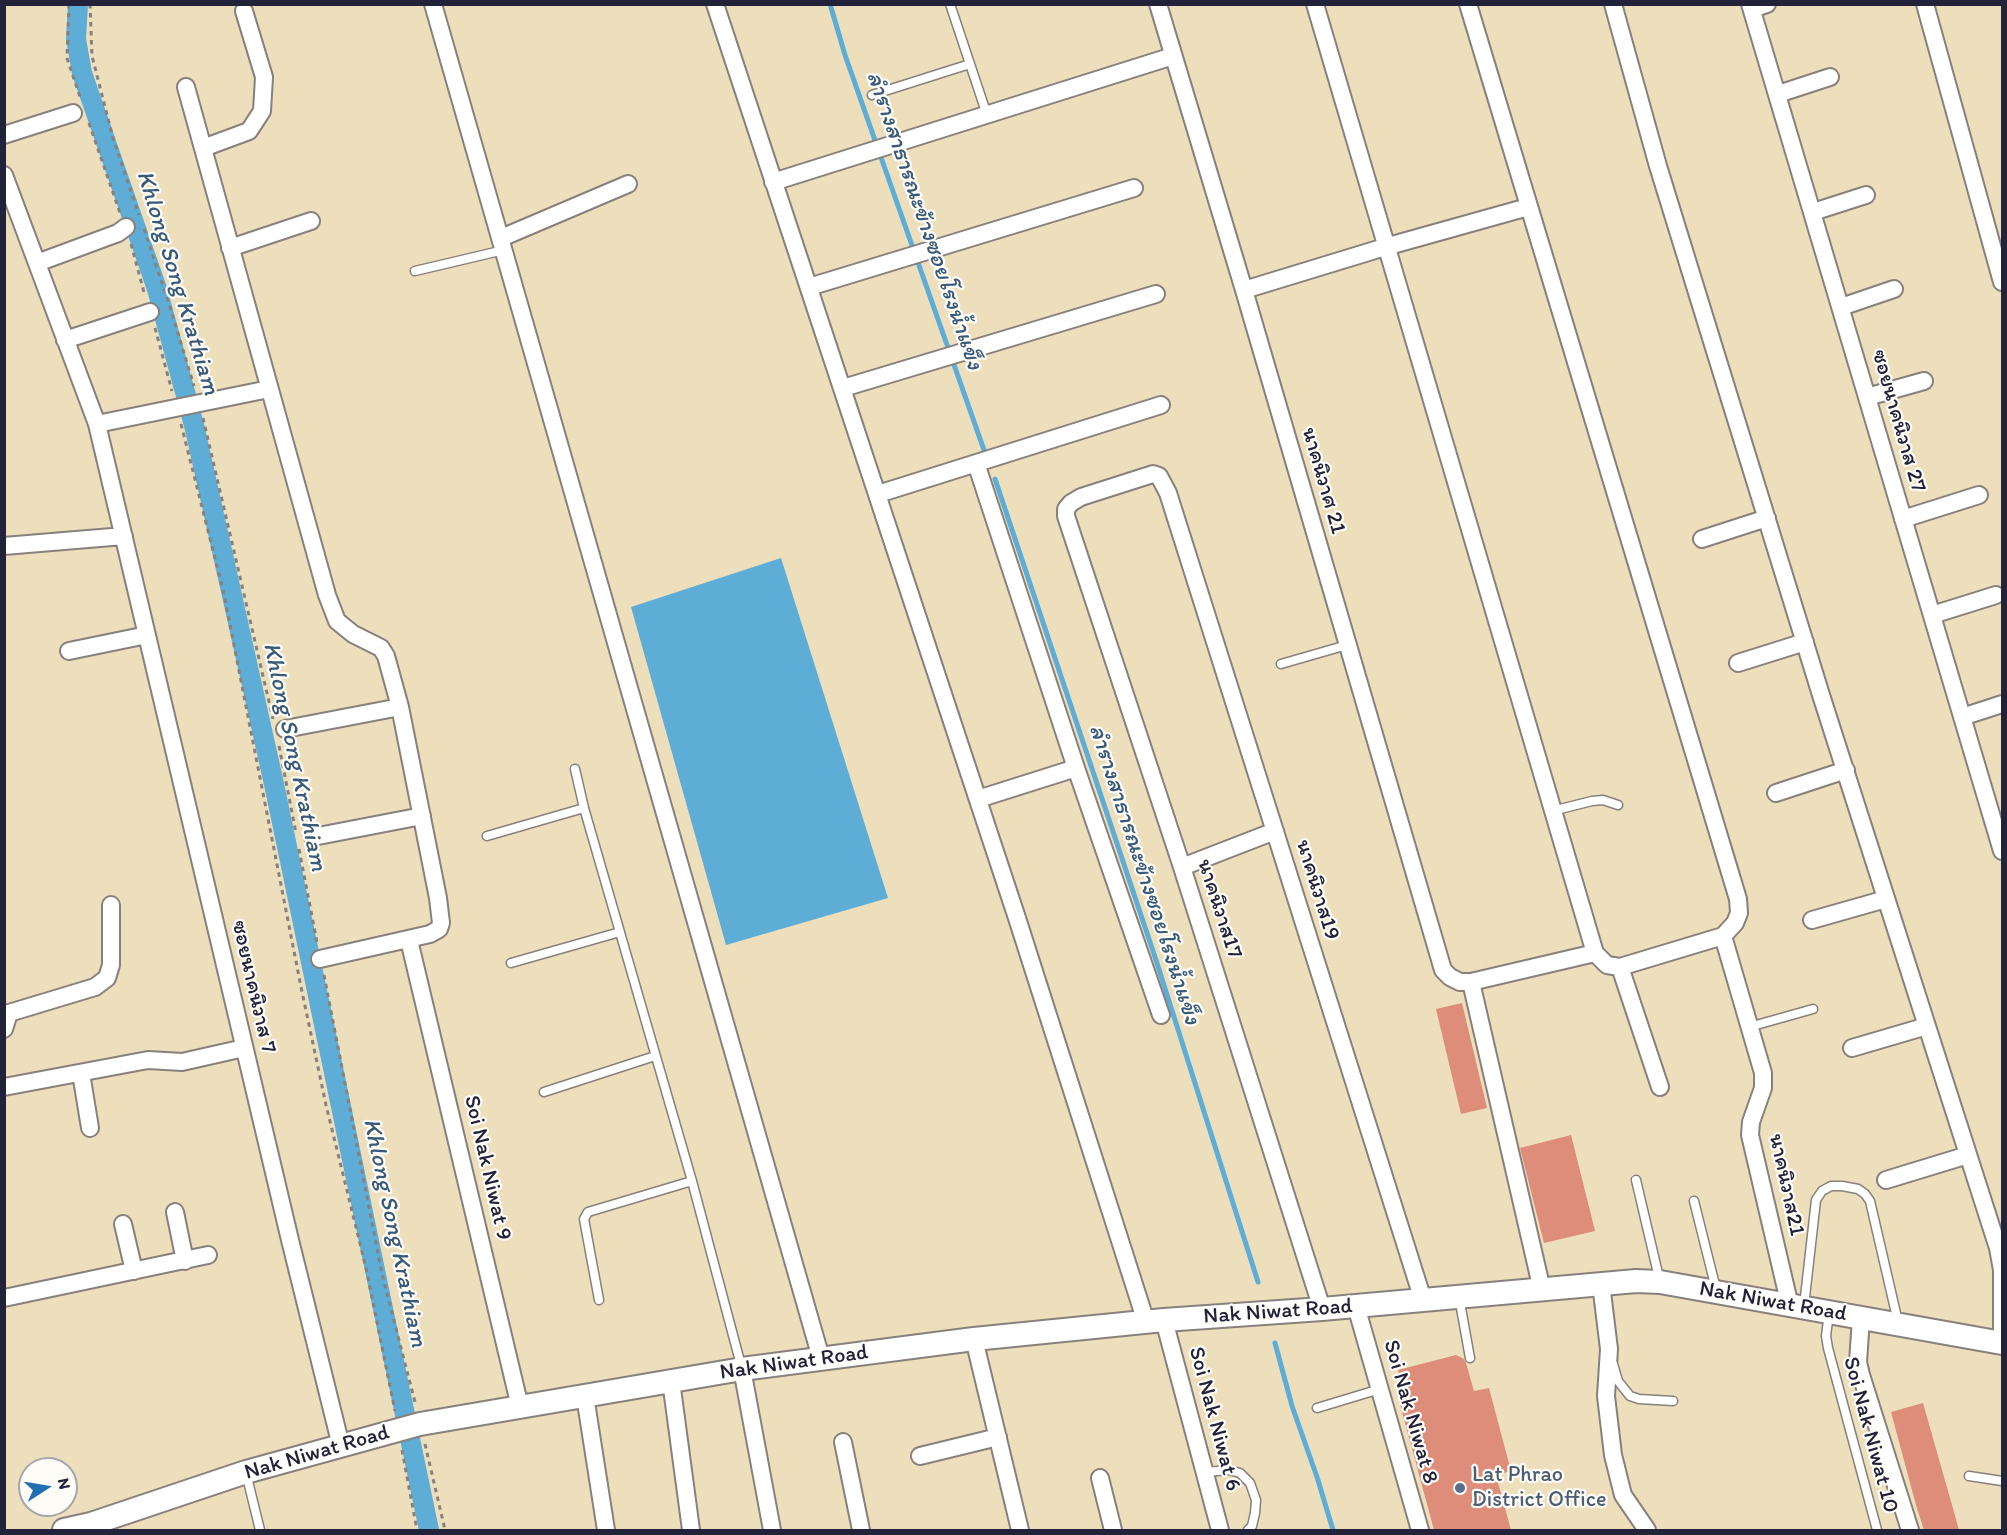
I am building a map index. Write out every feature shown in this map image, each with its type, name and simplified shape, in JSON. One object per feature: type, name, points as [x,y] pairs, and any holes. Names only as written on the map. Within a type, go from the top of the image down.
[{"type":"main road","name":"Nak Niwat Road","points":[[64,1530],[91,1524],[246,1472],[410,1427],[742,1369],[974,1339],[1155,1321],[1322,1309],[1636,1281],[1660,1282],[2002,1343]]},
{"type":"street","points":[[433,4],[821,1358]]},
{"type":"street","name":"Soi Nak Niwat 6","points":[[715,4],[978,800],[1205,1472],[1220,1530]]},
{"type":"street","name":"นาคนิวาศ 21","points":[[1158,4],[1443,970],[1460,982],[1471,982]]},
{"type":"street","points":[[1315,4],[1595,953],[1607,965],[1620,967],[1723,936],[1736,923],[1739,913],[1738,898],[1468,4]]},
{"type":"street","points":[[1613,4],[1658,166],[1805,642],[1998,1248],[2002,1269],[2002,1343]]},
{"type":"street","points":[[1925,4],[2002,282]]},
{"type":"street","name":"ซอยนาคนิวาส 27","points":[[1756,6],[1778,94],[1962,717],[1995,802],[2002,851]]},
{"type":"street","points":[[203,148],[249,131],[262,111],[264,77],[244,10]]},
{"type":"street","points":[[773,182],[1173,56]]},
{"type":"street","points":[[1778,94],[1830,78]]},
{"type":"street","points":[[186,87],[327,595],[338,621],[353,634],[381,648],[400,707],[438,898],[441,923],[439,929],[430,934],[320,959]]},
{"type":"street","points":[[4,135],[77,107]]},
{"type":"street","name":"ซอยนาคนิวาส 7","points":[[4,175],[97,424],[244,1048],[341,1446]]},
{"type":"street","points":[[503,244],[628,184]]},
{"type":"street","points":[[809,287],[1134,188]]},
{"type":"street","points":[[1813,212],[1866,195]]},
{"type":"street","points":[[1244,290],[1528,207]]},
{"type":"street","points":[[230,248],[311,221]]},
{"type":"street","points":[[37,262],[126,227]]},
{"type":"street","points":[[1841,307],[1894,289]]},
{"type":"street","points":[[843,388],[1156,294]]},
{"type":"street","points":[[65,339],[150,312]]},
{"type":"street","points":[[1867,397],[1924,381]]},
{"type":"street","points":[[97,424],[269,388]]},
{"type":"street","points":[[878,494],[1161,405]]},
{"type":"street","points":[[976,463],[1076,768],[1161,1015]]},
{"type":"street","name":"นาคนิวาส19","points":[[1068,523],[1066,509],[1081,497],[1153,474],[1159,476],[1168,493],[1423,1300]]},
{"type":"street","points":[[1904,519],[1978,495]]},
{"type":"street","points":[[1702,539],[1767,518]]},
{"type":"street","name":"นาคนิวาส17","points":[[1068,523],[1182,867],[1322,1309]]},
{"type":"street","points":[[4,546],[124,536]]},
{"type":"street","points":[[1932,615],[1996,595]]},
{"type":"street","points":[[69,651],[147,635]]},
{"type":"street","points":[[1738,663],[1805,642]]},
{"type":"street","points":[[1962,717],[2002,705]]},
{"type":"street","points":[[279,731],[400,707]]},
{"type":"street","points":[[978,800],[1076,768]]},
{"type":"street","points":[[1776,793],[1846,770]]},
{"type":"street","points":[[302,839],[422,816]]},
{"type":"street","points":[[1182,867],[1275,831]]},
{"type":"street","points":[[1812,920],[1886,898]]},
{"type":"street","points":[[4,1029],[7,1012],[95,987],[107,978],[111,964],[111,905]]},
{"type":"street","name":"นาคนิวาส21","points":[[1723,936],[1763,1073],[1763,1088],[1751,1122],[1752,1147],[1797,1307]]},
{"type":"street","name":"Soi Nak Niwat 9","points":[[409,940],[520,1407]]},
{"type":"street","points":[[1542,1290],[1471,982],[1595,953]]},
{"type":"street","points":[[1620,967],[1660,1087]]},
{"type":"street","points":[[1852,1048],[1927,1026]]},
{"type":"street","points":[[4,1087],[148,1060],[182,1062],[244,1048]]},
{"type":"street","points":[[81,1073],[90,1128]]},
{"type":"street","points":[[1886,1180],[1968,1155]]},
{"type":"street","points":[[175,1212],[185,1260]]},
{"type":"street","points":[[123,1224],[134,1271]]},
{"type":"street","points":[[4,1298],[208,1256]]},
{"type":"street","points":[[1601,1284],[1609,1349],[1606,1396],[1613,1455],[1623,1495],[1647,1530]]},
{"type":"street","name":"Soi Nak Niwat 8","points":[[1356,1306],[1419,1530]]},
{"type":"street","points":[[1861,1318],[1858,1362],[1861,1375],[1910,1530]]},
{"type":"street","points":[[974,1339],[1020,1530]]},
{"type":"street","points":[[742,1369],[772,1530]]},
{"type":"street","points":[[671,1382],[690,1530]]},
{"type":"street","points":[[585,1396],[606,1530]]},
{"type":"street","points":[[920,1456],[998,1437]]},
{"type":"street","points":[[843,1443],[861,1530]]},
{"type":"street","points":[[1100,1478],[1113,1530]]},
{"type":"lane","points":[[950,4],[987,115]]},
{"type":"lane","points":[[872,95],[970,64]]},
{"type":"lane","points":[[415,271],[503,244]]},
{"type":"lane","points":[[1281,664],[1347,645]]},
{"type":"lane","points":[[575,769],[584,808],[692,1180],[742,1369]]},
{"type":"lane","points":[[1552,811],[1592,801],[1618,805]]},
{"type":"lane","points":[[487,836],[584,808]]},
{"type":"lane","points":[[511,963],[620,932]]},
{"type":"lane","points":[[1749,1027],[1813,1009]]},
{"type":"lane","points":[[544,1092],[655,1056]]},
{"type":"lane","points":[[599,1300],[584,1219],[588,1212],[692,1180]]},
{"type":"lane","points":[[1636,1180],[1660,1282]]},
{"type":"lane","points":[[1797,1307],[1816,1200],[1822,1191],[1831,1186],[1858,1189],[1870,1201],[1899,1325]]},
{"type":"lane","points":[[1694,1201],[1717,1293]]},
{"type":"lane","points":[[1459,1297],[1470,1358]]},
{"type":"lane","name":"Soi Nak Niwat 10","points":[[1829,1312],[1826,1336],[1828,1348],[1877,1530]]},
{"type":"lane","points":[[1609,1349],[1618,1381],[1630,1396],[1639,1399],[1673,1401]]},
{"type":"lane","points":[[1317,1408],[1380,1389]]},
{"type":"lane","points":[[1205,1472],[1230,1470],[1240,1473],[1250,1483],[1256,1500],[1252,1526],[1248,1530]]},
{"type":"lane","points":[[246,1472],[260,1530]]},
{"type":"lane","points":[[1969,1476],[2002,1481]]},
{"type":"path","points":[[69,4],[67,58],[77,107]]},
{"type":"path","points":[[90,4],[92,56],[113,138],[140,217]]},
{"type":"path","points":[[88,122],[126,227],[150,312],[188,405],[279,731],[302,839],[320,959],[410,1427],[417,1530]]},
{"type":"path","points":[[144,228],[170,307],[224,594],[326,1105],[366,1268],[410,1427],[445,1530]]},
{"type":"water","points":[[781,558],[888,898],[726,945],[631,607]]},
{"type":"building","points":[[1462,1003],[1487,1108],[1461,1114],[1436,1009]]},
{"type":"building","points":[[1571,1135],[1595,1231],[1544,1243],[1520,1148]]},
{"type":"building","points":[[1456,1355],[1464,1359],[1466,1363],[1474,1391],[1489,1388],[1511,1471],[1496,1475],[1511,1530],[1434,1530],[1397,1393],[1404,1392],[1398,1370]]},
{"type":"building","points":[[1923,1403],[1959,1530],[1924,1530],[1916,1505],[1891,1412]]},
{"type":"waterway","name":"Khlong Song Krathiam","points":[[78,4],[76,39],[82,73],[157,289],[194,425],[274,784],[429,1530]]},
{"type":"waterway","name":"ลำรางสาธารณะข้างซอยโรงน้ำแข็ง","points":[[830,4],[845,55],[984,450]]},
{"type":"waterway","name":"ลำรางสาธารณะข้างซอยโรงน้ำแข็ง","points":[[995,479],[1156,960],[1258,1282]]},
{"type":"waterway","name":"ลำรางสาธารณะข้างซอยโรงน้ำแข็ง","points":[[1275,1343],[1292,1406],[1333,1530]]},
{"type":"place","name":"Lat Phrao District Office","points":[[1460,1488]]}]
